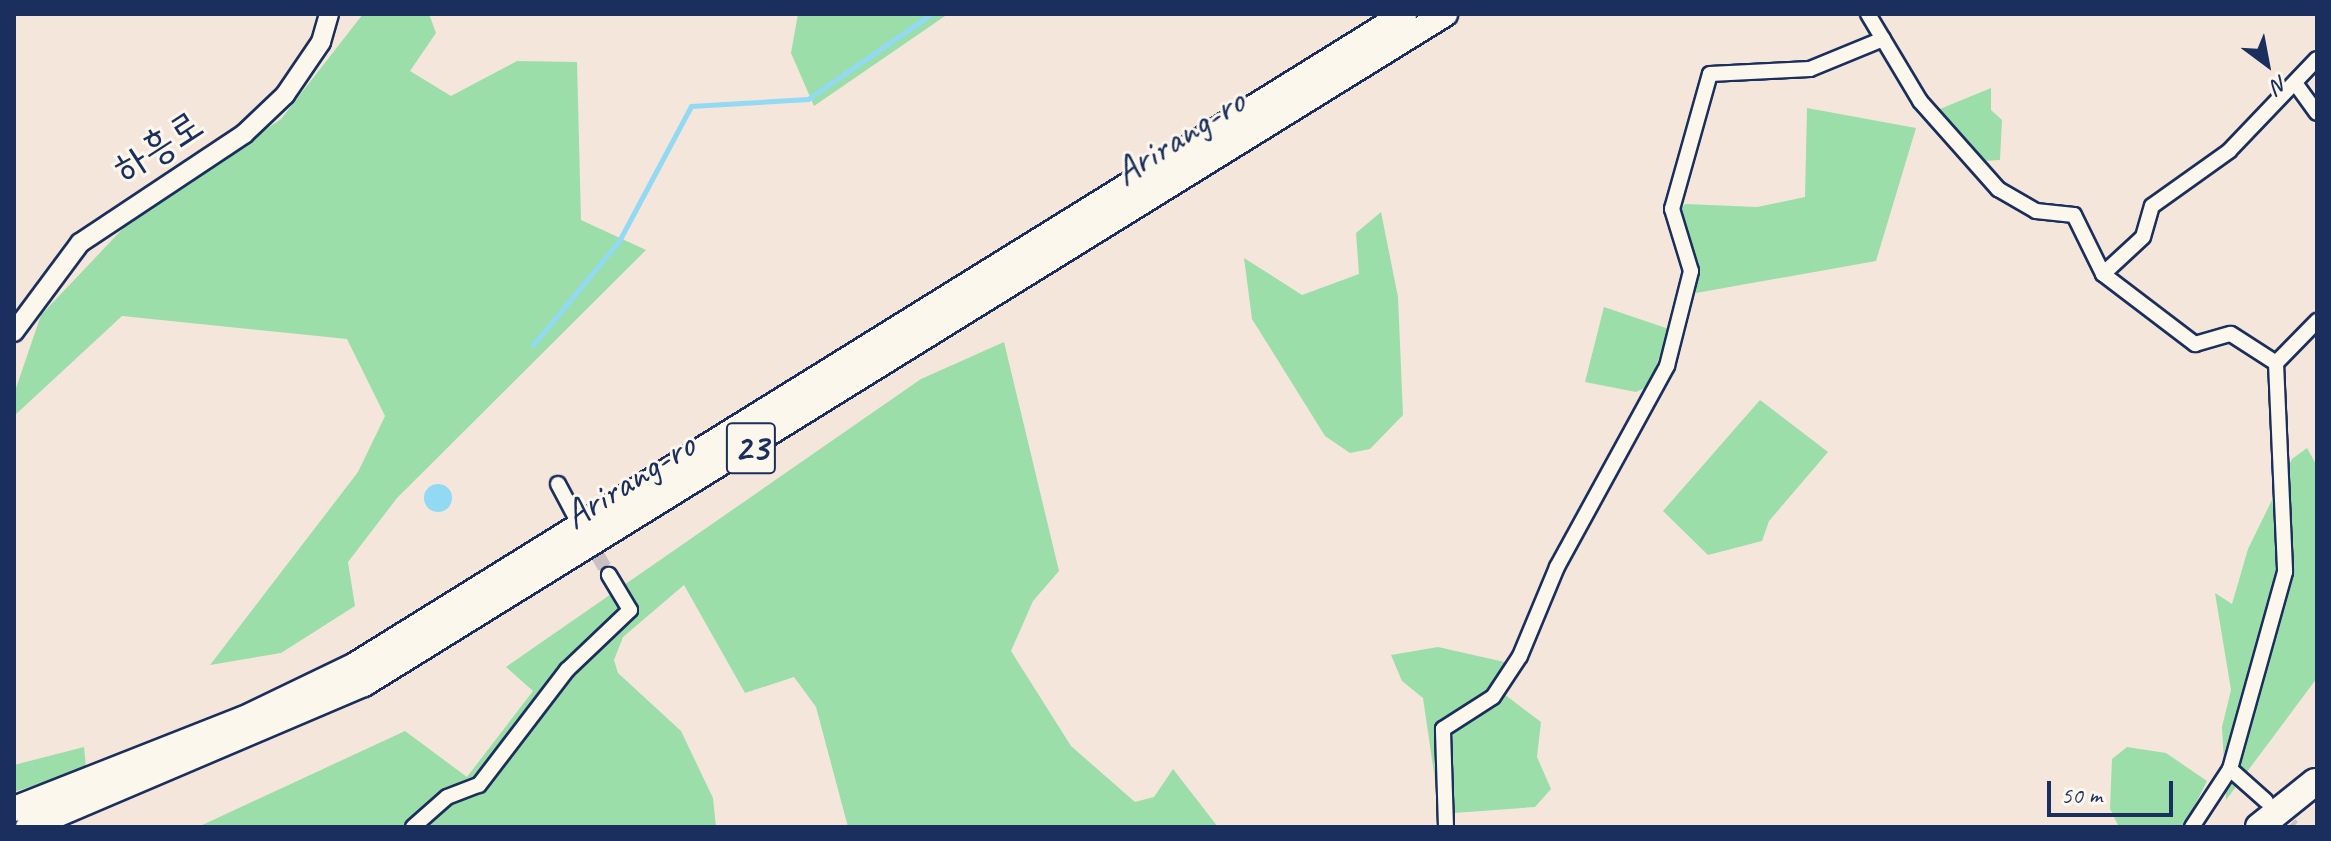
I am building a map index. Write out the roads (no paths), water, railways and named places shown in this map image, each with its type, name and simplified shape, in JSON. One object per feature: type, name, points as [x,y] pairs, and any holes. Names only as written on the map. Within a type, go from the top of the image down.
[{"type":"highway","name":"Arirang-ro","points":[[14,809],[243,719],[368,658],[1404,14]]},
{"type":"highway","name":"Arirang-ro","points":[[28,827],[364,684],[1445,14]]},
{"type":"highway","points":[[2259,827],[2316,781]]},
{"type":"highway","points":[[2276,827],[2316,781]]},
{"type":"street","name":"하흥로","points":[[14,332],[45,281],[80,243],[244,134],[285,95],[321,42],[329,14]]},
{"type":"street","points":[[1868,14],[1920,101],[1998,189],[2036,211],[2074,215],[2103,274],[2195,344],[2231,334],[2276,363]]},
{"type":"street","points":[[1446,827],[1443,729],[1493,697],[1520,656],[1557,567],[1667,366],[1691,271],[1672,209],[1710,74],[1810,69],[1883,39]]},
{"type":"street","points":[[2103,274],[2143,237],[2152,206],[2229,151],[2298,87],[2317,59]]},
{"type":"street","points":[[2298,87],[2317,113]]},
{"type":"street","points":[[2192,827],[2230,769],[2285,572],[2276,363],[2317,321]]},
{"type":"street","points":[[558,484],[574,514]]},
{"type":"street","points":[[413,827],[447,797],[479,785],[567,670],[630,610],[609,575]]},
{"type":"street","points":[[2230,769],[2266,801]]},
{"type":"water","points":[[438,484],[448,488],[452,498],[448,508],[438,512],[428,508],[424,498],[428,488]]},
{"type":"waterway","points":[[533,345],[619,241],[691,106],[808,99],[931,14]]},
{"type":"tunnel","points":[[587,537],[609,575]]},
{"type":"tunnel","points":[[2275,810],[2293,827]]}]
